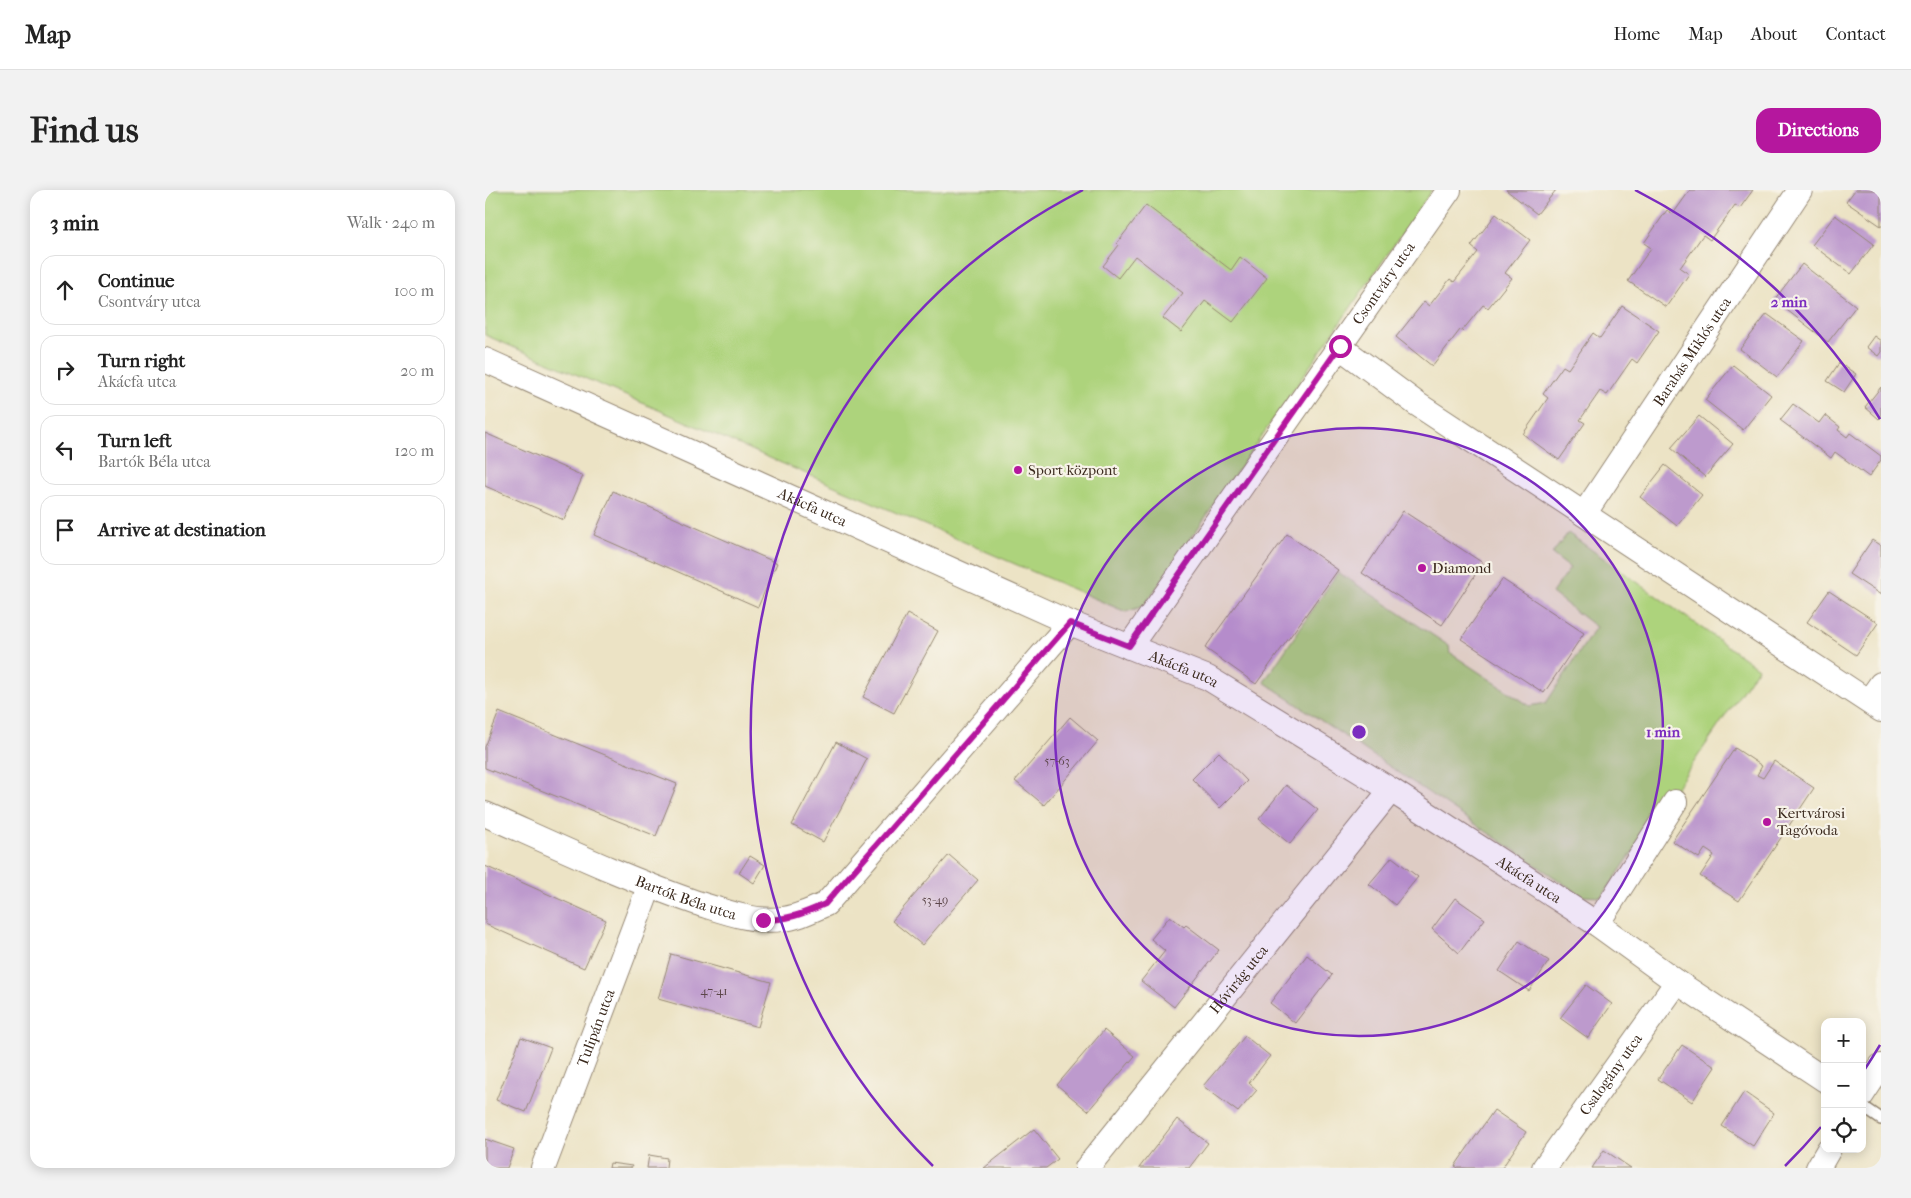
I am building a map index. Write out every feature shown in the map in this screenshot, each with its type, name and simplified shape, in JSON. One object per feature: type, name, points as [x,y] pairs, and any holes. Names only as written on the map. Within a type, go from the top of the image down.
[{"type":"street","name":"Csontváry utca","points":[[1129,646],[1449,190]]},
{"type":"street","name":"Barabás Miklós utca","points":[[1584,514],[1801,190]]},
{"type":"street","points":[[1340,346],[1417,404],[1584,514],[1877,698]]},
{"type":"street","name":"Akácfa utca","points":[[485,360],[1070,623],[1208,678],[1391,790],[1597,924],[1677,982],[1821,1077]]},
{"type":"street","name":"Bartók Béla utca","points":[[485,814],[649,886],[723,912],[763,920],[783,920],[806,913],[825,904],[1070,623]]},
{"type":"street","name":"Hóvirág utca","points":[[1087,1168],[1391,790]]},
{"type":"street","points":[[1597,924],[1675,802]]},
{"type":"street","name":"Tulipán utca","points":[[543,1168],[649,886]]},
{"type":"street","name":"Csalogány utca","points":[[1544,1168],[1677,982]]},
{"type":"street","points":[[1866,1089],[1881,1066]]},
{"type":"street","points":[[1818,1168],[1827,1153]]},
{"type":"lane","points":[[1865,1108],[1881,1119]]},
{"type":"green space","name":"Sport központ","points":[[485,190],[1432,190],[1144,606],[1126,612],[485,335]]},
{"type":"green space","points":[[1568,533],[1758,668],[1602,897],[1582,896],[1264,682],[1338,572],[1449,646],[1450,653],[1530,706],[1546,703],[1596,627],[1552,593],[1570,568],[1552,554]]},
{"type":"building","points":[[1506,190],[1556,190],[1537,214]]},
{"type":"building","points":[[1690,190],[1753,190],[1740,208],[1735,205],[1710,240],[1703,235],[1680,268],[1689,274],[1666,307],[1628,281],[1651,248],[1644,243],[1667,210],[1673,214]]},
{"type":"building","points":[[1855,190],[1881,190],[1881,226],[1846,202]]},
{"type":"building","points":[[1146,205],[1231,270],[1240,257],[1267,278],[1233,322],[1205,301],[1181,332],[1163,318],[1183,293],[1135,256],[1118,278],[1103,266],[1119,245],[1117,243]]},
{"type":"building","points":[[1496,214],[1530,240],[1505,273],[1512,278],[1488,308],[1483,305],[1462,331],[1460,330],[1432,366],[1396,337],[1424,302],[1429,306],[1450,279],[1454,282],[1478,252],[1471,246]]},
{"type":"building","points":[[1835,215],[1874,244],[1851,274],[1812,245]]},
{"type":"building","points":[[1802,264],[1856,306],[1828,342],[1774,300]]},
{"type":"building","points":[[1622,306],[1659,331],[1637,363],[1632,359],[1607,395],[1600,391],[1580,420],[1585,423],[1559,460],[1523,434],[1548,398],[1543,394],[1563,366],[1568,369],[1593,333],[1600,338]]},
{"type":"building","points":[[1767,314],[1804,341],[1777,377],[1740,349]]},
{"type":"building","points":[[1874,336],[1881,341],[1881,352],[1878,356],[1866,347]]},
{"type":"building","points":[[1839,363],[1856,374],[1844,392],[1827,381]]},
{"type":"building","points":[[1733,365],[1771,395],[1743,430],[1705,400]]},
{"type":"building","points":[[1881,387],[1881,417],[1879,419],[1865,407]]},
{"type":"building","points":[[1793,404],[1819,423],[1825,415],[1840,427],[1838,430],[1847,437],[1850,433],[1881,456],[1881,460],[1869,477],[1835,452],[1831,458],[1780,420]]},
{"type":"building","points":[[1699,416],[1733,444],[1705,477],[1671,448]]},
{"type":"building","points":[[485,433],[583,476],[564,520],[485,486]]},
{"type":"building","points":[[1665,465],[1702,495],[1677,526],[1640,497]]},
{"type":"building","points":[[613,491],[777,563],[758,607],[594,535]]},
{"type":"building","name":"Diamond","points":[[1403,511],[1483,563],[1442,625],[1362,573]]},
{"type":"building","points":[[1287,534],[1338,570],[1256,684],[1205,648]]},
{"type":"building","points":[[1872,540],[1881,546],[1881,595],[1849,574]]},
{"type":"building","points":[[1502,579],[1584,633],[1544,693],[1461,639]]},
{"type":"building","points":[[1829,591],[1878,623],[1856,655],[1807,622]]},
{"type":"building","points":[[907,614],[938,631],[894,713],[863,697]]},
{"type":"building","points":[[499,712],[677,784],[656,836],[485,768],[485,747]]},
{"type":"building","points":[[1070,717],[1098,741],[1044,805],[1015,781]]},
{"type":"building","points":[[836,742],[867,759],[823,842],[792,825]]},
{"type":"building","points":[[1735,748],[1762,766],[1757,775],[1763,778],[1774,761],[1814,788],[1739,901],[1700,876],[1714,855],[1705,849],[1699,858],[1672,841]]},
{"type":"building","points":[[1219,752],[1247,781],[1220,808],[1192,779]]},
{"type":"building","points":[[1286,785],[1318,810],[1290,844],[1259,819]]},
{"type":"building","points":[[949,855],[978,880],[922,945],[892,921]]},
{"type":"building","points":[[750,856],[765,865],[754,883],[739,873]]},
{"type":"building","points":[[1392,857],[1418,877],[1395,905],[1369,884]]},
{"type":"building","points":[[485,866],[606,920],[584,968],[485,924]]},
{"type":"building","points":[[1455,898],[1485,919],[1459,953],[1432,929]]},
{"type":"building","points":[[1170,916],[1184,927],[1186,925],[1219,950],[1174,1007],[1141,981],[1165,951],[1151,939]]},
{"type":"building","points":[[1519,941],[1549,961],[1529,991],[1499,971]]},
{"type":"building","points":[[671,954],[771,982],[758,1027],[658,999]]},
{"type":"building","points":[[1307,955],[1332,975],[1295,1023],[1270,1003]]},
{"type":"building","points":[[1586,985],[1612,1004],[1588,1038],[1560,1018]]},
{"type":"building","points":[[1104,1030],[1135,1056],[1088,1111],[1057,1085]]},
{"type":"building","points":[[1245,1036],[1270,1056],[1249,1083],[1257,1090],[1238,1112],[1203,1086]]},
{"type":"building","points":[[521,1037],[551,1048],[526,1112],[496,1100]]},
{"type":"building","points":[[1682,1045],[1715,1067],[1692,1102],[1658,1079]]},
{"type":"building","points":[[1744,1092],[1774,1113],[1753,1146],[1722,1126]]},
{"type":"building","points":[[1494,1110],[1526,1132],[1502,1168],[1458,1168],[1455,1166]]},
{"type":"building","points":[[1177,1119],[1208,1143],[1189,1168],[1139,1168]]},
{"type":"building","points":[[1034,1129],[1058,1159],[1046,1168],[984,1168]]},
{"type":"building","points":[[485,1139],[514,1149],[507,1168],[485,1168]]},
{"type":"building","points":[[1604,1150],[1631,1168],[1592,1168]]},
{"type":"building","points":[[649,1155],[667,1158],[666,1168],[647,1168]]},
{"type":"building","points":[[610,1163],[632,1166],[631,1168],[609,1168]]},
{"type":"place","name":"Sport központ","points":[[1018,470]]},
{"type":"place","name":"Diamond","points":[[1422,568]]},
{"type":"place","name":"Kertvárosi Tagóvoda","points":[[1767,822]]},
{"type":"route","points":[[763,920],[783,920],[806,913],[825,904],[1070,623],[1129,646],[1340,346]]}]
